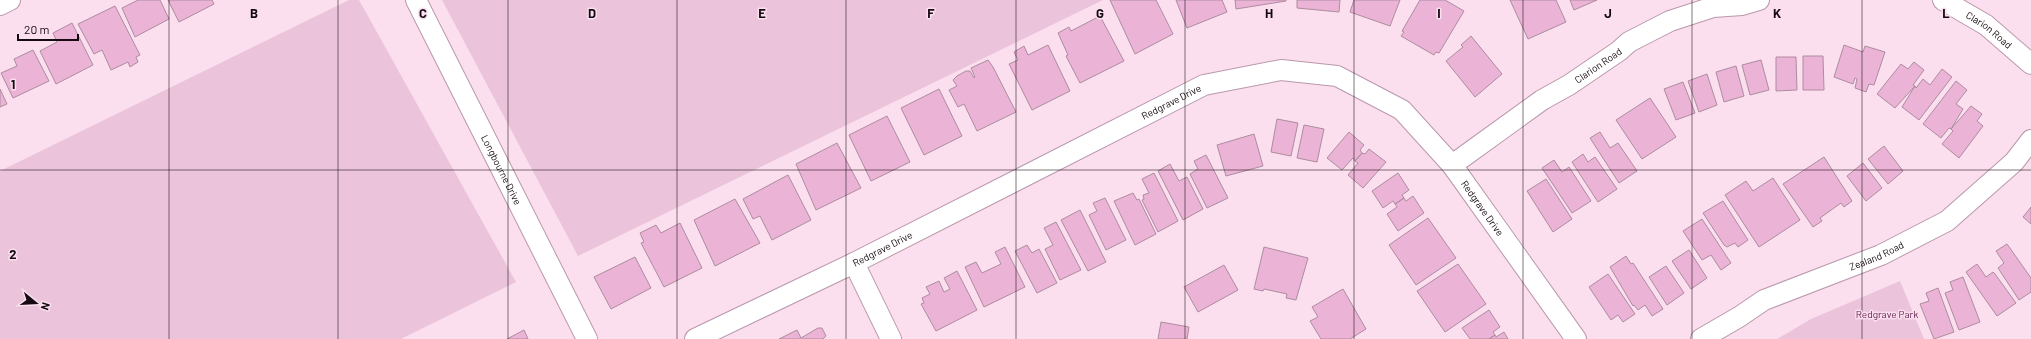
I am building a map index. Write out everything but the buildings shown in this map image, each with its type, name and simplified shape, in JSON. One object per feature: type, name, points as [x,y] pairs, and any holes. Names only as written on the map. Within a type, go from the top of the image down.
[{"type":"street","points":[[0,5],[10,0]]},
{"type":"street","name":"Longbourne Drive","points":[[416,0],[588,339]]},
{"type":"street","name":"Clarion Road","points":[[1452,165],[1542,100],[1569,85],[1619,51],[1629,42],[1670,21],[1713,8],[1742,5],[1759,0]]},
{"type":"street","name":"Clarion Road","points":[[1944,0],[1986,25],[2031,64]]},
{"type":"street","name":"Redgrave Drive","points":[[695,339],[854,263],[1204,85],[1281,70],[1337,76],[1402,110],[1452,165],[1576,339]]},
{"type":"street","name":"Zealand Road","points":[[1701,339],[1740,317],[1764,300],[1881,255],[1947,221],[2014,162],[2031,140]]},
{"type":"street","points":[[854,263],[891,339]]},
{"type":"green space","points":[[349,0],[359,0],[516,282],[401,339],[0,339],[0,171]]},
{"type":"green space","points":[[442,0],[1103,0],[578,256]]},
{"type":"green space","name":"Redgrave Park","points":[[1900,281],[1924,339],[1777,339],[1811,319]]}]
